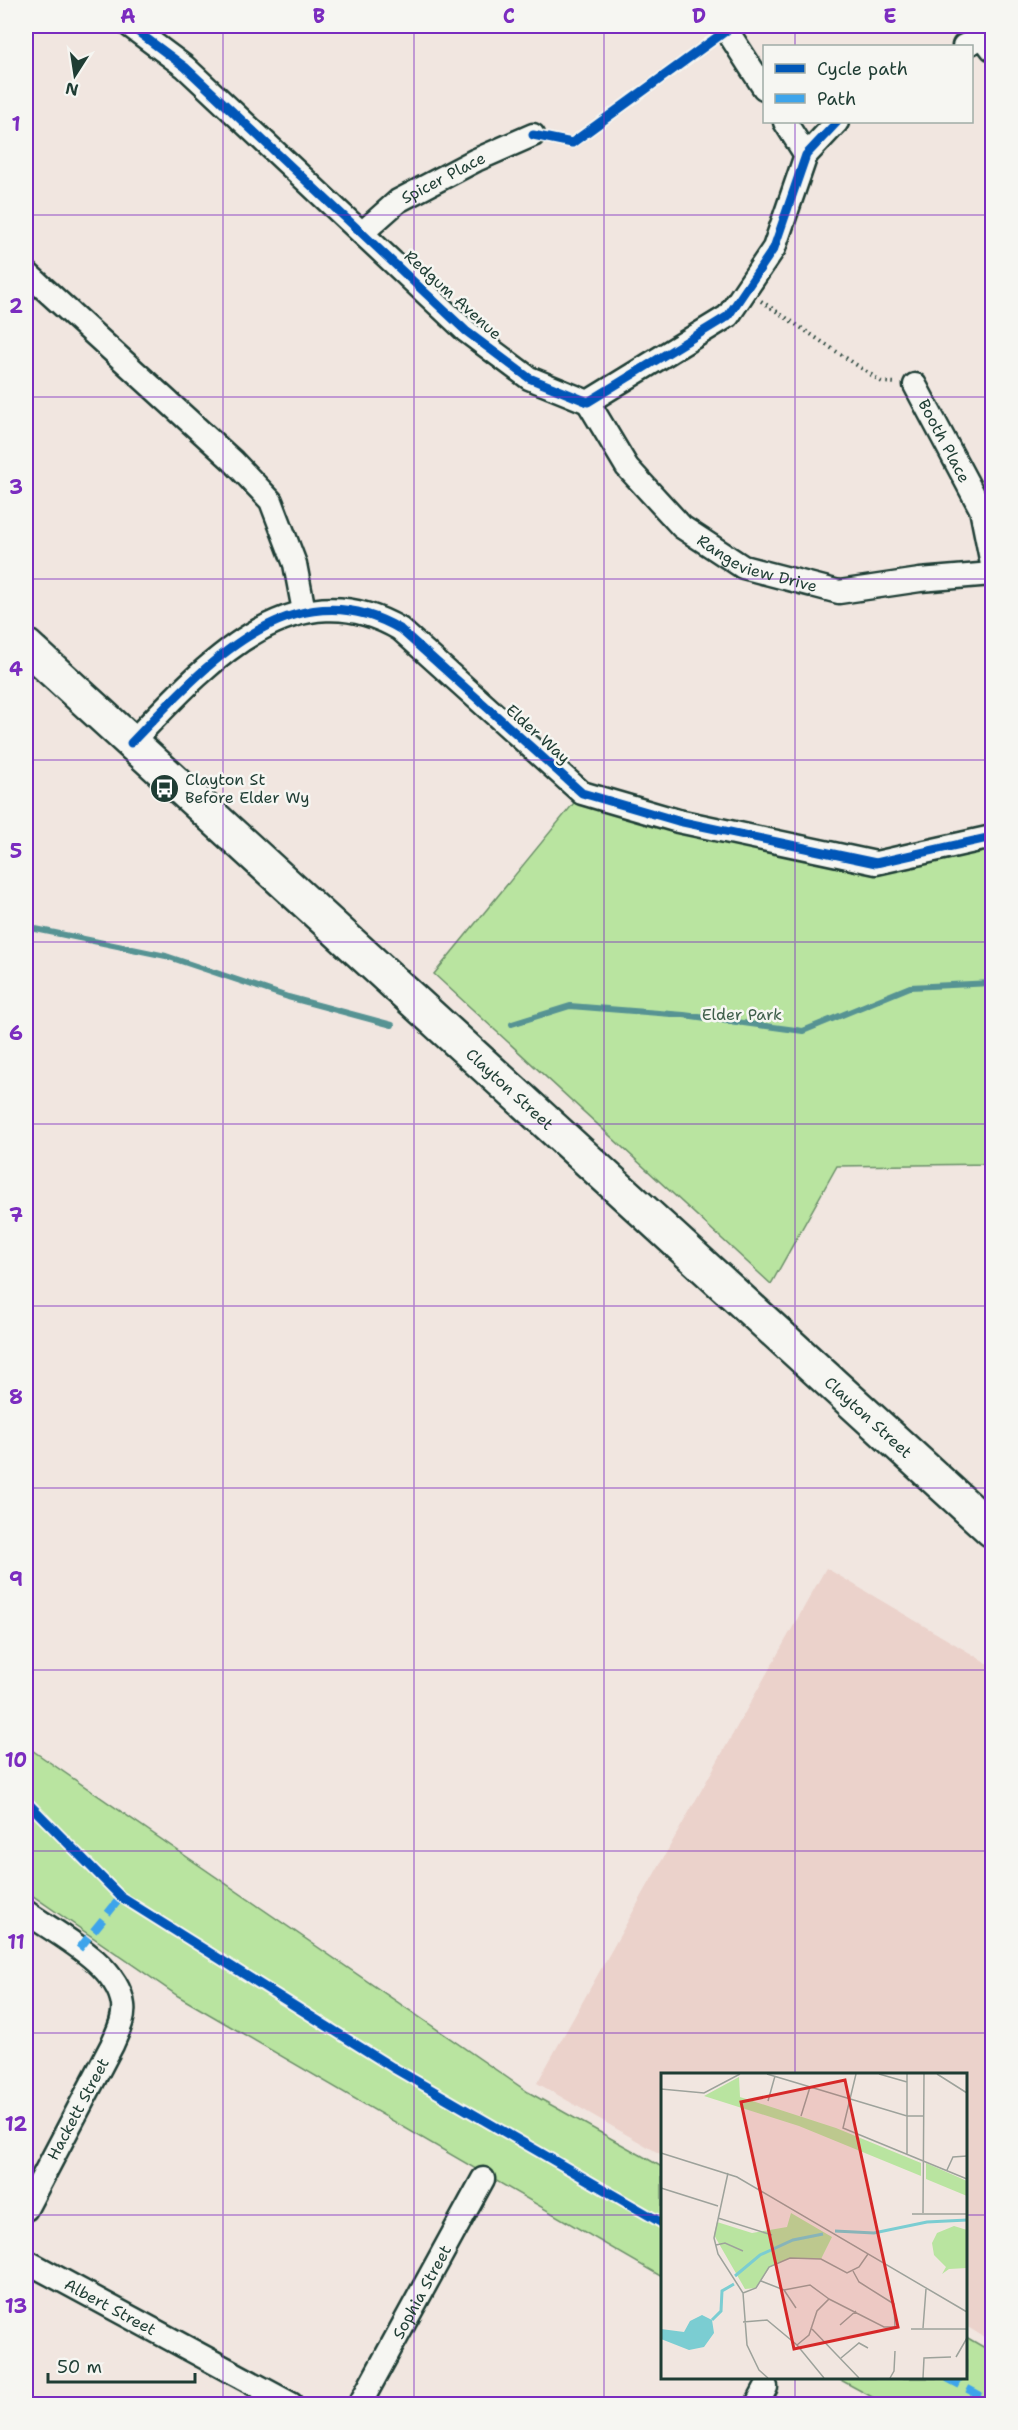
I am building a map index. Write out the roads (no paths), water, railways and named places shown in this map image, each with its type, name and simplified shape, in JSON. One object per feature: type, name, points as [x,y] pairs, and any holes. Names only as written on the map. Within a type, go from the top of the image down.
[{"type":"main road","name":"Clayton Street","points":[[26,646],[993,1530]]},
{"type":"street","name":"Redgum Avenue","points":[[129,26],[185,67],[466,331],[529,378],[588,402]]},
{"type":"street","points":[[724,26],[763,85]]},
{"type":"street","points":[[786,123],[806,155]]},
{"type":"street","points":[[588,402],[728,316],[774,248],[806,155],[836,123]]},
{"type":"street","name":"Spicer Place","points":[[362,233],[398,201],[476,160],[533,135]]},
{"type":"street","points":[[26,272],[232,461],[271,501],[294,564],[304,611]]},
{"type":"street","name":"Booth Place","points":[[915,385],[981,509],[993,564]]},
{"type":"street","name":"Rangeview Drive","points":[[588,402],[627,467],[682,527],[742,567],[839,592],[920,580],[993,574]]},
{"type":"street","name":"Elder Way","points":[[131,743],[214,659],[268,626],[304,611],[335,608],[379,616],[400,629],[582,793],[678,821],[876,863],[993,837]]},
{"type":"street","name":"Hackett Street","points":[[26,1912],[102,1965],[117,1984],[123,2006],[120,2026],[112,2045],[26,2209]]},
{"type":"street","name":"Sophia Street","points":[[360,2404],[483,2179]]},
{"type":"street","name":"Albert Street","points":[[26,2261],[291,2404]]},
{"type":"waterway","points":[[26,927],[166,956],[288,997],[392,1025]]},
{"type":"waterway","points":[[512,1024],[570,1006],[684,1015],[803,1031],[910,987],[992,983]]},
{"type":"place","name":"Clayton St Before Elder Wy","points":[[164,788]]},
{"type":"park label","name":"Elder Park","points":[[742,1014]]}]
